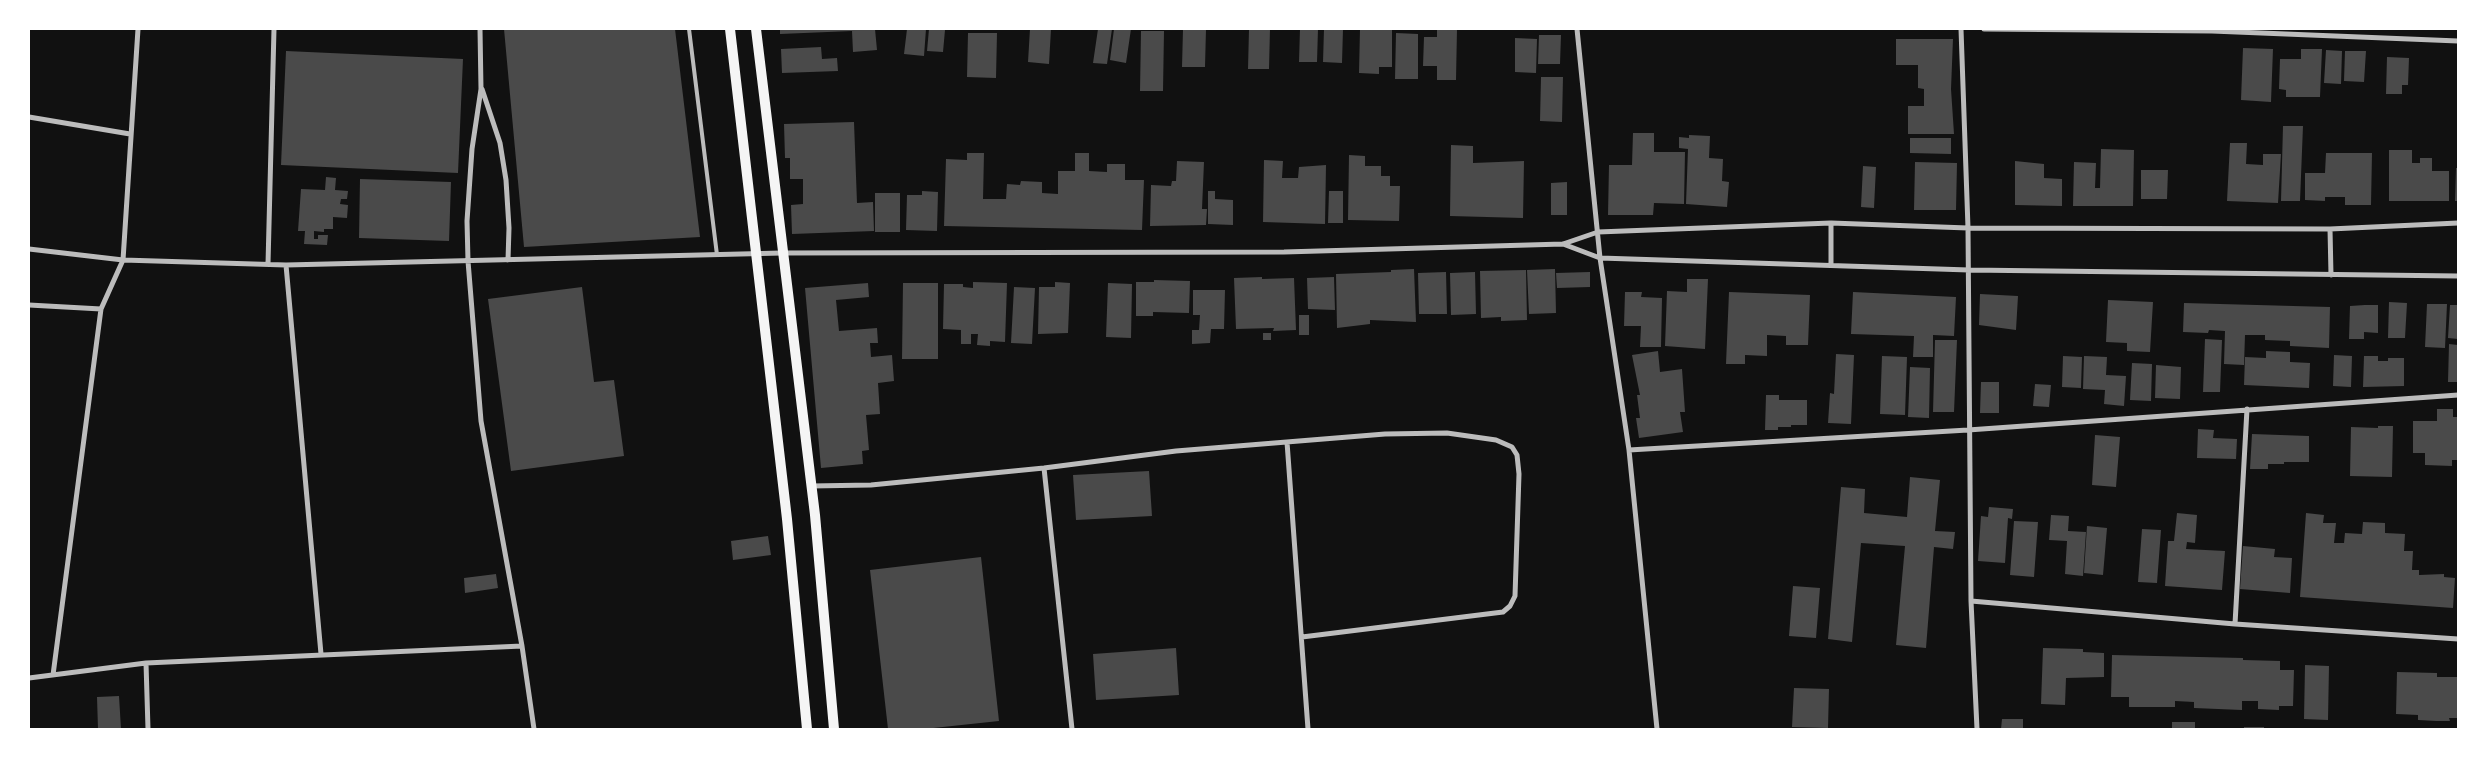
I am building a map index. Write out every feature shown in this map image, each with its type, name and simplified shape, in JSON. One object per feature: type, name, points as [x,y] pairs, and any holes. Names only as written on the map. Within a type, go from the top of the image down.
[{"type":"main road","points":[[730,29],[786,518],[807,729]]},
{"type":"main road","points":[[756,29],[811,486],[834,729]]},
{"type":"street","points":[[53,675],[102,309],[123,260],[138,29]]},
{"type":"street","points":[[268,264],[274,29]]},
{"type":"street","points":[[480,29],[482,88],[472,149],[467,221],[468,261],[481,421],[522,646],[534,729]]},
{"type":"street","points":[[1577,29],[1600,258],[1629,450],[1657,729]]},
{"type":"street","points":[[1961,29],[1969,270],[1970,601],[1977,729]]},
{"type":"street","points":[[1984,29],[2212,31],[2458,41]]},
{"type":"street","points":[[482,88],[500,143],[506,180],[509,228],[508,260]]},
{"type":"street","points":[[29,117],[130,134]]},
{"type":"street","points":[[1831,223],[1831,264]]},
{"type":"street","points":[[29,249],[123,260],[286,265],[782,253],[1284,252],[1564,244],[1598,232],[1831,223],[1968,228],[2330,229],[2458,223]]},
{"type":"street","points":[[2330,229],[2331,275]]},
{"type":"street","points":[[1564,244],[1600,258],[1831,264],[1969,270],[2458,276]]},
{"type":"street","points":[[286,265],[321,654]]},
{"type":"street","points":[[29,305],[102,309]]},
{"type":"street","points":[[1629,450],[1968,430],[2458,395]]},
{"type":"street","points":[[2235,624],[2247,409]]},
{"type":"street","points":[[811,486],[871,485],[1044,468],[1176,451],[1385,434],[1446,433],[1506,443],[1512,447],[1516,456],[1519,474],[1515,596],[1510,606],[1503,612],[1302,637]]},
{"type":"street","points":[[1287,442],[1308,729]]},
{"type":"street","points":[[1044,468],[1072,729]]},
{"type":"street","points":[[1970,601],[2235,624],[2458,639]]},
{"type":"street","points":[[29,678],[146,663],[522,646]]},
{"type":"street","points":[[146,663],[148,729]]},
{"type":"lane","points":[[689,29],[717,255]]},
{"type":"building","points":[[504,29],[675,29],[700,237],[524,247]]},
{"type":"building","points":[[780,29],[875,29],[877,50],[853,52],[852,31],[780,34]]},
{"type":"building","points":[[907,29],[926,29],[924,56],[904,54]]},
{"type":"building","points":[[929,29],[945,30],[943,52],[927,51]]},
{"type":"building","points":[[1030,29],[1051,29],[1049,64],[1028,62]]},
{"type":"building","points":[[1098,29],[1112,29],[1107,64],[1093,63]]},
{"type":"building","points":[[1114,29],[1131,29],[1126,63],[1110,60]]},
{"type":"building","points":[[1183,29],[1206,29],[1205,67],[1182,67]]},
{"type":"building","points":[[1249,29],[1270,29],[1269,69],[1248,69]]},
{"type":"building","points":[[1300,29],[1318,29],[1317,62],[1299,62]]},
{"type":"building","points":[[1324,29],[1343,29],[1342,63],[1323,62]]},
{"type":"building","points":[[1360,29],[1392,29],[1392,67],[1379,67],[1379,74],[1359,73]]},
{"type":"building","points":[[1437,29],[1457,29],[1456,80],[1437,80],[1437,66],[1423,66],[1424,37],[1437,37]]},
{"type":"building","points":[[1141,31],[1164,31],[1163,91],[1140,91]]},
{"type":"building","points":[[968,33],[997,33],[996,78],[967,77]]},
{"type":"building","points":[[1396,33],[1418,34],[1418,79],[1395,79]]},
{"type":"building","points":[[1539,35],[1561,35],[1560,64],[1538,64]]},
{"type":"building","points":[[1515,38],[1537,39],[1536,73],[1515,72]]},
{"type":"building","points":[[1896,39],[1953,39],[1951,89],[1954,134],[1908,134],[1908,106],[1924,106],[1924,89],[1918,88],[1918,65],[1896,65]]},
{"type":"building","points":[[821,47],[822,59],[837,58],[838,71],[782,73],[781,49]]},
{"type":"building","points":[[2243,48],[2273,49],[2271,102],[2241,100]]},
{"type":"building","points":[[2301,49],[2322,49],[2320,97],[2286,97],[2286,90],[2279,89],[2280,59],[2301,59]]},
{"type":"building","points":[[2326,50],[2342,51],[2341,84],[2324,83]]},
{"type":"building","points":[[286,51],[463,59],[458,173],[281,165]]},
{"type":"building","points":[[2345,51],[2366,51],[2364,82],[2344,81]]},
{"type":"building","points":[[2387,57],[2409,58],[2408,85],[2402,85],[2402,94],[2386,94]]},
{"type":"building","points":[[1541,77],[1563,77],[1562,122],[1540,121]]},
{"type":"building","points":[[854,122],[857,203],[873,202],[874,231],[792,234],[791,205],[803,204],[803,179],[790,179],[790,158],[785,158],[784,124]]},
{"type":"building","points":[[2283,126],[2303,126],[2300,201],[2281,201]]},
{"type":"building","points":[[1633,133],[1654,133],[1654,152],[1685,152],[1684,204],[1654,203],[1653,215],[1608,215],[1609,165],[1632,165]]},
{"type":"building","points":[[1689,135],[1710,136],[1709,158],[1723,159],[1722,181],[1729,182],[1727,207],[1686,204],[1688,149],[1679,148],[1679,137],[1689,138]]},
{"type":"building","points":[[1910,138],[1951,138],[1951,154],[1910,153]]},
{"type":"building","points":[[2230,143],[2247,143],[2246,164],[2263,165],[2263,154],[2281,154],[2278,203],[2227,201]]},
{"type":"building","points":[[1451,145],[1473,146],[1473,163],[1524,161],[1523,218],[1450,216]]},
{"type":"building","points":[[2101,149],[2134,150],[2133,206],[2073,206],[2074,162],[2096,163],[2095,188],[2100,188]]},
{"type":"building","points":[[2389,150],[2412,150],[2412,163],[2420,163],[2420,158],[2432,158],[2432,171],[2449,171],[2449,201],[2389,201]]},
{"type":"building","points":[[967,153],[984,153],[983,199],[1006,199],[1007,184],[1020,185],[1021,181],[1042,182],[1042,193],[1058,194],[1058,171],[1075,171],[1075,153],[1089,153],[1089,171],[1107,172],[1107,164],[1125,164],[1125,180],[1144,180],[1142,230],[944,226],[946,159],[967,160]]},
{"type":"building","points":[[2326,153],[2372,153],[2371,205],[2345,205],[2345,197],[2325,197],[2325,201],[2305,200],[2305,173],[2325,173]]},
{"type":"building","points":[[1349,155],[1365,156],[1365,166],[1381,166],[1381,176],[1390,176],[1390,186],[1400,186],[1399,221],[1348,220]]},
{"type":"building","points":[[1264,160],[1283,161],[1282,178],[1298,178],[1299,167],[1326,165],[1325,224],[1263,222]]},
{"type":"building","points":[[1177,161],[1204,162],[1202,209],[1207,209],[1206,225],[1150,226],[1151,185],[1171,186],[1172,181],[1176,181]]},
{"type":"building","points":[[2015,161],[2044,164],[2044,178],[2062,179],[2062,206],[2015,205]]},
{"type":"building","points":[[1915,162],[1957,163],[1956,210],[1914,210]]},
{"type":"building","points":[[1863,166],[1876,167],[1874,208],[1861,207]]},
{"type":"building","points":[[2456,168],[2458,168],[2458,201],[2455,201]]},
{"type":"building","points":[[2141,170],[2168,170],[2167,199],[2141,199]]},
{"type":"building","points":[[326,177],[336,178],[335,190],[348,191],[347,199],[341,199],[340,204],[348,205],[347,218],[333,217],[333,229],[324,229],[324,232],[314,231],[314,239],[318,239],[318,235],[328,235],[327,245],[304,244],[305,231],[298,231],[301,189],[325,190]]},
{"type":"building","points":[[360,179],[451,182],[449,241],[359,238]]},
{"type":"building","points":[[1567,182],[1567,215],[1551,215],[1551,183]]},
{"type":"building","points":[[922,191],[938,192],[937,231],[906,230],[907,195],[922,195]]},
{"type":"building","points":[[1208,191],[1215,191],[1215,199],[1233,200],[1233,225],[1208,224]]},
{"type":"building","points":[[1329,191],[1343,191],[1343,223],[1328,223]]},
{"type":"building","points":[[875,193],[900,193],[900,232],[875,232]]},
{"type":"building","points":[[1414,269],[1416,322],[1370,320],[1370,324],[1337,328],[1336,274],[1391,272],[1391,270]]},
{"type":"building","points":[[1555,269],[1556,313],[1529,314],[1527,270]]},
{"type":"building","points":[[1526,270],[1527,320],[1501,321],[1501,317],[1481,318],[1480,271]]},
{"type":"building","points":[[1446,272],[1447,314],[1419,314],[1418,273]]},
{"type":"building","points":[[1475,272],[1476,314],[1451,315],[1450,273]]},
{"type":"building","points":[[1590,272],[1590,287],[1557,288],[1556,273]]},
{"type":"building","points":[[1262,277],[1262,279],[1294,278],[1296,330],[1273,331],[1274,328],[1236,329],[1234,278]]},
{"type":"building","points":[[1334,277],[1335,310],[1308,309],[1307,278]]},
{"type":"building","points":[[1687,279],[1708,279],[1705,349],[1665,346],[1667,291],[1687,292]]},
{"type":"building","points":[[1154,280],[1190,281],[1189,313],[1153,312],[1153,316],[1136,316],[1136,282],[1154,282]]},
{"type":"building","points":[[973,282],[1007,283],[1005,342],[990,341],[990,346],[977,345],[978,334],[971,334],[971,344],[961,344],[961,330],[943,329],[944,284],[963,284],[963,287],[973,288]]},
{"type":"building","points":[[1055,282],[1070,283],[1068,333],[1038,334],[1039,287],[1055,287]]},
{"type":"building","points":[[868,283],[869,297],[836,300],[839,331],[877,328],[878,343],[870,343],[871,357],[892,355],[894,381],[878,383],[880,414],[866,415],[869,450],[862,451],[863,464],[821,468],[805,288]]},
{"type":"building","points":[[903,283],[938,283],[938,359],[902,359]]},
{"type":"building","points":[[1108,283],[1132,284],[1131,338],[1106,337]]},
{"type":"building","points":[[582,287],[594,382],[614,380],[624,456],[511,471],[488,299]]},
{"type":"building","points":[[1014,287],[1035,288],[1032,344],[1011,343]]},
{"type":"building","points":[[1193,290],[1225,290],[1224,329],[1211,329],[1210,343],[1192,344],[1192,330],[1199,330],[1200,315],[1193,315]]},
{"type":"building","points":[[1625,292],[1642,292],[1641,297],[1662,298],[1661,347],[1640,347],[1641,326],[1624,326]]},
{"type":"building","points":[[1729,292],[1810,295],[1808,345],[1786,345],[1786,336],[1767,335],[1767,356],[1745,355],[1745,364],[1726,364]]},
{"type":"building","points":[[1853,292],[1956,297],[1954,336],[1933,335],[1933,357],[1913,357],[1914,336],[1851,334]]},
{"type":"building","points":[[1980,294],[2018,296],[2016,330],[1979,325]]},
{"type":"building","points":[[2108,300],[2153,302],[2150,352],[2127,351],[2127,343],[2106,342]]},
{"type":"building","points":[[2389,302],[2407,303],[2405,338],[2388,338]]},
{"type":"building","points":[[2184,303],[2330,307],[2329,348],[2290,346],[2290,341],[2265,340],[2265,335],[2245,335],[2244,365],[2224,364],[2225,331],[2209,330],[2208,333],[2183,332]]},
{"type":"building","points":[[2427,304],[2447,304],[2445,348],[2425,347]]},
{"type":"building","points":[[2378,305],[2378,333],[2364,332],[2364,339],[2349,339],[2350,306]]},
{"type":"building","points":[[2450,305],[2458,305],[2458,339],[2448,338]]},
{"type":"building","points":[[1299,315],[1309,315],[1309,335],[1299,335]]},
{"type":"building","points":[[1263,333],[1271,333],[1271,340],[1263,340]]},
{"type":"building","points":[[2205,339],[2222,340],[2220,392],[2203,392]]},
{"type":"building","points":[[1935,340],[1957,340],[1954,412],[1933,412]]},
{"type":"building","points":[[2449,344],[2458,345],[2458,382],[2448,382]]},
{"type":"building","points":[[1658,351],[1660,372],[1682,369],[1685,412],[1680,412],[1683,432],[1639,438],[1636,418],[1640,418],[1637,395],[1640,395],[1632,355]]},
{"type":"building","points":[[2266,351],[2290,352],[2290,362],[2310,363],[2309,388],[2244,385],[2245,357],[2266,358]]},
{"type":"building","points":[[1836,354],[1854,355],[1851,424],[1828,423],[1830,393],[1834,394]]},
{"type":"building","points":[[2334,355],[2352,356],[2351,387],[2333,386]]},
{"type":"building","points":[[1882,356],[1907,357],[1905,415],[1880,414]]},
{"type":"building","points":[[2063,356],[2082,357],[2081,388],[2062,387]]},
{"type":"building","points":[[2084,356],[2107,357],[2106,375],[2126,376],[2124,406],[2104,404],[2105,390],[2083,389]]},
{"type":"building","points":[[2364,356],[2378,356],[2378,361],[2388,361],[2388,358],[2404,358],[2404,386],[2363,387]]},
{"type":"building","points":[[2132,363],[2152,364],[2151,401],[2130,400]]},
{"type":"building","points":[[2156,365],[2181,367],[2180,399],[2155,398]]},
{"type":"building","points":[[1910,367],[1930,368],[1929,418],[1908,417]]},
{"type":"building","points":[[1981,382],[1999,382],[1999,413],[1980,413]]},
{"type":"building","points":[[2035,384],[2051,385],[2049,407],[2033,406]]},
{"type":"building","points":[[1766,395],[1779,395],[1779,400],[1807,400],[1807,425],[1791,425],[1791,427],[1778,427],[1778,430],[1765,430]]},
{"type":"building","points":[[2437,409],[2453,409],[2453,417],[2458,417],[2458,460],[2452,460],[2452,466],[2425,465],[2425,453],[2413,453],[2413,421],[2437,421]]},
{"type":"building","points":[[2378,426],[2393,426],[2392,477],[2350,476],[2351,427],[2378,428]]},
{"type":"building","points":[[2198,429],[2214,430],[2213,438],[2237,439],[2236,459],[2197,458]]},
{"type":"building","points":[[2252,434],[2309,436],[2309,462],[2284,462],[2284,464],[2268,464],[2268,469],[2250,469]]},
{"type":"building","points":[[2095,435],[2120,437],[2116,487],[2092,485]]},
{"type":"building","points":[[1149,471],[1152,516],[1076,520],[1073,475]]},
{"type":"building","points":[[1910,477],[1940,480],[1935,531],[1955,532],[1953,549],[1934,547],[1926,648],[1896,645],[1905,546],[1861,543],[1852,642],[1828,639],[1841,487],[1865,489],[1864,513],[1907,517]]},
{"type":"building","points":[[1989,507],[2013,509],[2012,519],[2008,518],[2005,563],[1978,561],[1981,516],[1988,517]]},
{"type":"building","points":[[2177,513],[2197,515],[2195,543],[2187,542],[2186,549],[2225,551],[2222,590],[2165,586],[2168,541],[2174,541]]},
{"type":"building","points":[[2306,513],[2324,515],[2323,523],[2336,523],[2334,543],[2344,543],[2345,533],[2362,534],[2363,522],[2385,523],[2385,533],[2405,534],[2404,551],[2413,551],[2412,570],[2419,570],[2419,575],[2444,574],[2444,577],[2455,578],[2453,608],[2300,597]]},
{"type":"building","points":[[2051,515],[2069,516],[2068,531],[2086,532],[2083,576],[2065,574],[2067,541],[2049,540]]},
{"type":"building","points":[[2014,521],[2038,522],[2034,577],[2010,575]]},
{"type":"building","points":[[2087,526],[2107,528],[2103,575],[2084,573]]},
{"type":"building","points":[[2142,529],[2161,530],[2157,583],[2138,582]]},
{"type":"building","points":[[768,536],[771,555],[733,560],[731,541]]},
{"type":"building","points":[[2243,546],[2275,549],[2274,557],[2292,558],[2290,593],[2240,589]]},
{"type":"building","points":[[981,557],[999,721],[924,729],[888,729],[870,570]]},
{"type":"building","points":[[496,574],[498,588],[465,593],[464,578]]},
{"type":"building","points":[[1793,586],[1820,588],[1816,638],[1789,636]]},
{"type":"building","points":[[1176,648],[1179,695],[1096,700],[1093,654]]},
{"type":"building","points":[[2043,648],[2083,649],[2083,652],[2104,653],[2104,677],[2066,678],[2065,705],[2041,704]]},
{"type":"building","points":[[2112,655],[2243,658],[2243,660],[2280,661],[2280,670],[2294,670],[2293,706],[2279,706],[2279,710],[2258,709],[2258,701],[2242,701],[2242,710],[2194,708],[2194,702],[2175,701],[2175,707],[2129,707],[2129,697],[2111,697]]},
{"type":"building","points":[[2305,665],[2329,666],[2328,720],[2304,719]]},
{"type":"building","points":[[2397,672],[2437,673],[2437,677],[2458,677],[2458,718],[2449,718],[2450,721],[2418,720],[2418,715],[2396,714]]},
{"type":"building","points":[[1794,688],[1829,689],[1828,728],[1792,727]]},
{"type":"building","points":[[119,696],[121,729],[98,729],[97,697]]},
{"type":"building","points":[[2002,719],[2023,719],[2023,729],[2001,729]]},
{"type":"building","points":[[2172,722],[2195,722],[2195,729],[2172,729]]},
{"type":"building","points":[[2244,727],[2264,727],[2264,729],[2244,729]]}]
